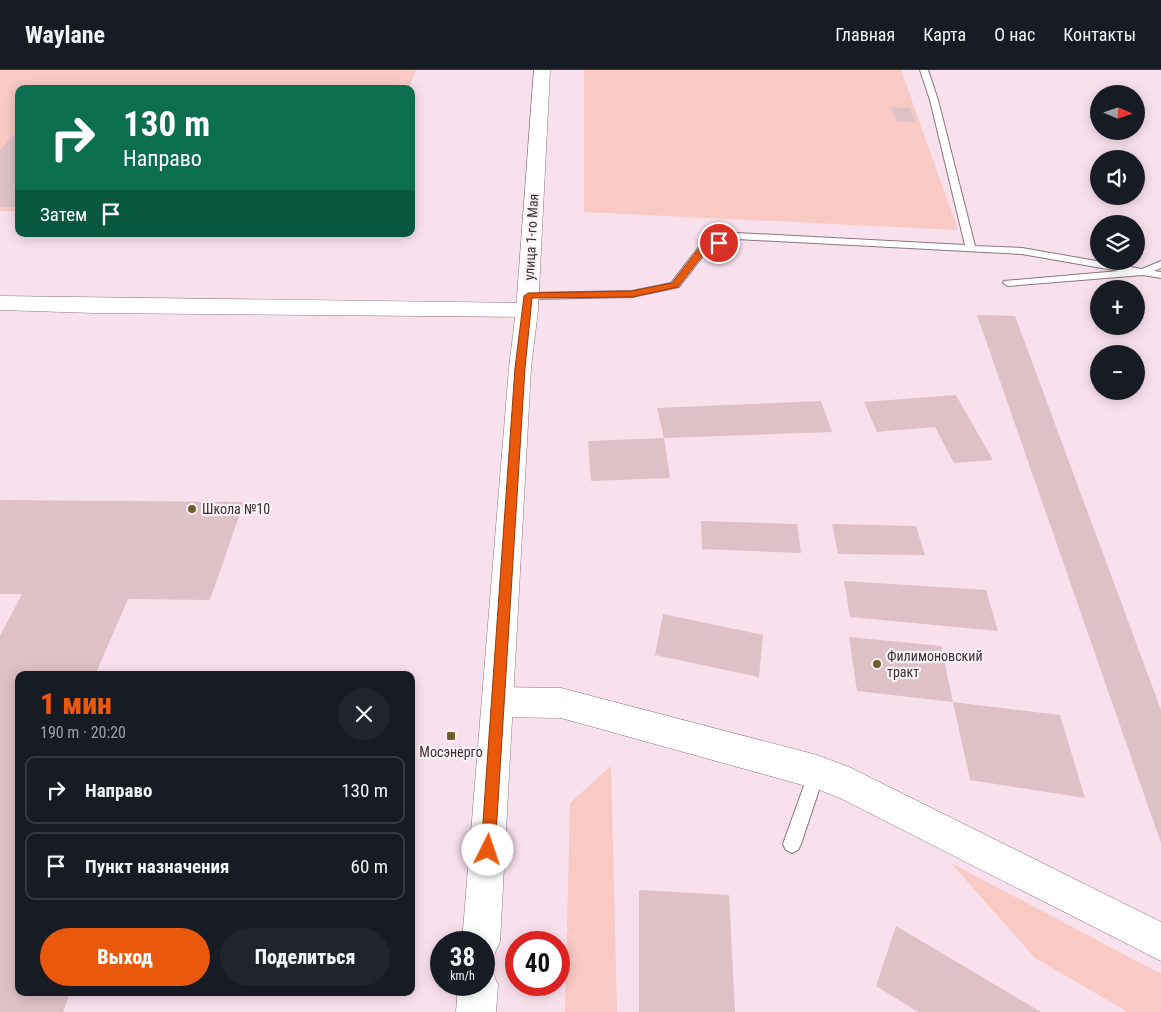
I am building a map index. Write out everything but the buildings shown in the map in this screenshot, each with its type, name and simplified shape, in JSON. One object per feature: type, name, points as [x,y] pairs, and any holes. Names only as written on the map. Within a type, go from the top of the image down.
[{"type":"street","name":"улица 1-го Мая","points":[[482,931],[542,70]]},
{"type":"street","points":[[0,303],[94,306],[527,303]]},
{"type":"street","points":[[499,702],[561,703],[817,772],[849,784],[1161,942]]},
{"type":"street","points":[[476,1012],[477,996]]},
{"type":"lane","points":[[924,70],[937,110],[971,248]]},
{"type":"lane","points":[[527,303],[632,294],[675,285],[702,250],[736,236],[1022,251],[1161,275]]},
{"type":"lane","points":[[1008,283],[1143,272],[1161,264]]},
{"type":"lane","points":[[792,844],[817,772]]},
{"type":"shaded area","points":[[0,70],[416,70],[410,85],[15,85],[15,211],[0,211]]},
{"type":"shaded area","points":[[584,70],[901,70],[958,230],[584,212]]},
{"type":"shaded area","points":[[611,766],[617,1012],[565,1012],[565,996],[570,996],[570,931],[567,931],[570,803]]},
{"type":"shaded area","points":[[951,863],[1161,974],[1161,1012],[1128,1012],[1035,958]]},
{"type":"place","name":"Школа №10","points":[[192,509]]},
{"type":"place","name":"Филимоновский тракт","points":[[877,664]]},
{"type":"place","name":"Мосэнерго","points":[[451,736]]},
{"type":"route","points":[[488,850],[520,368],[528,296],[632,294],[675,285],[702,250],[719,243]]}]
